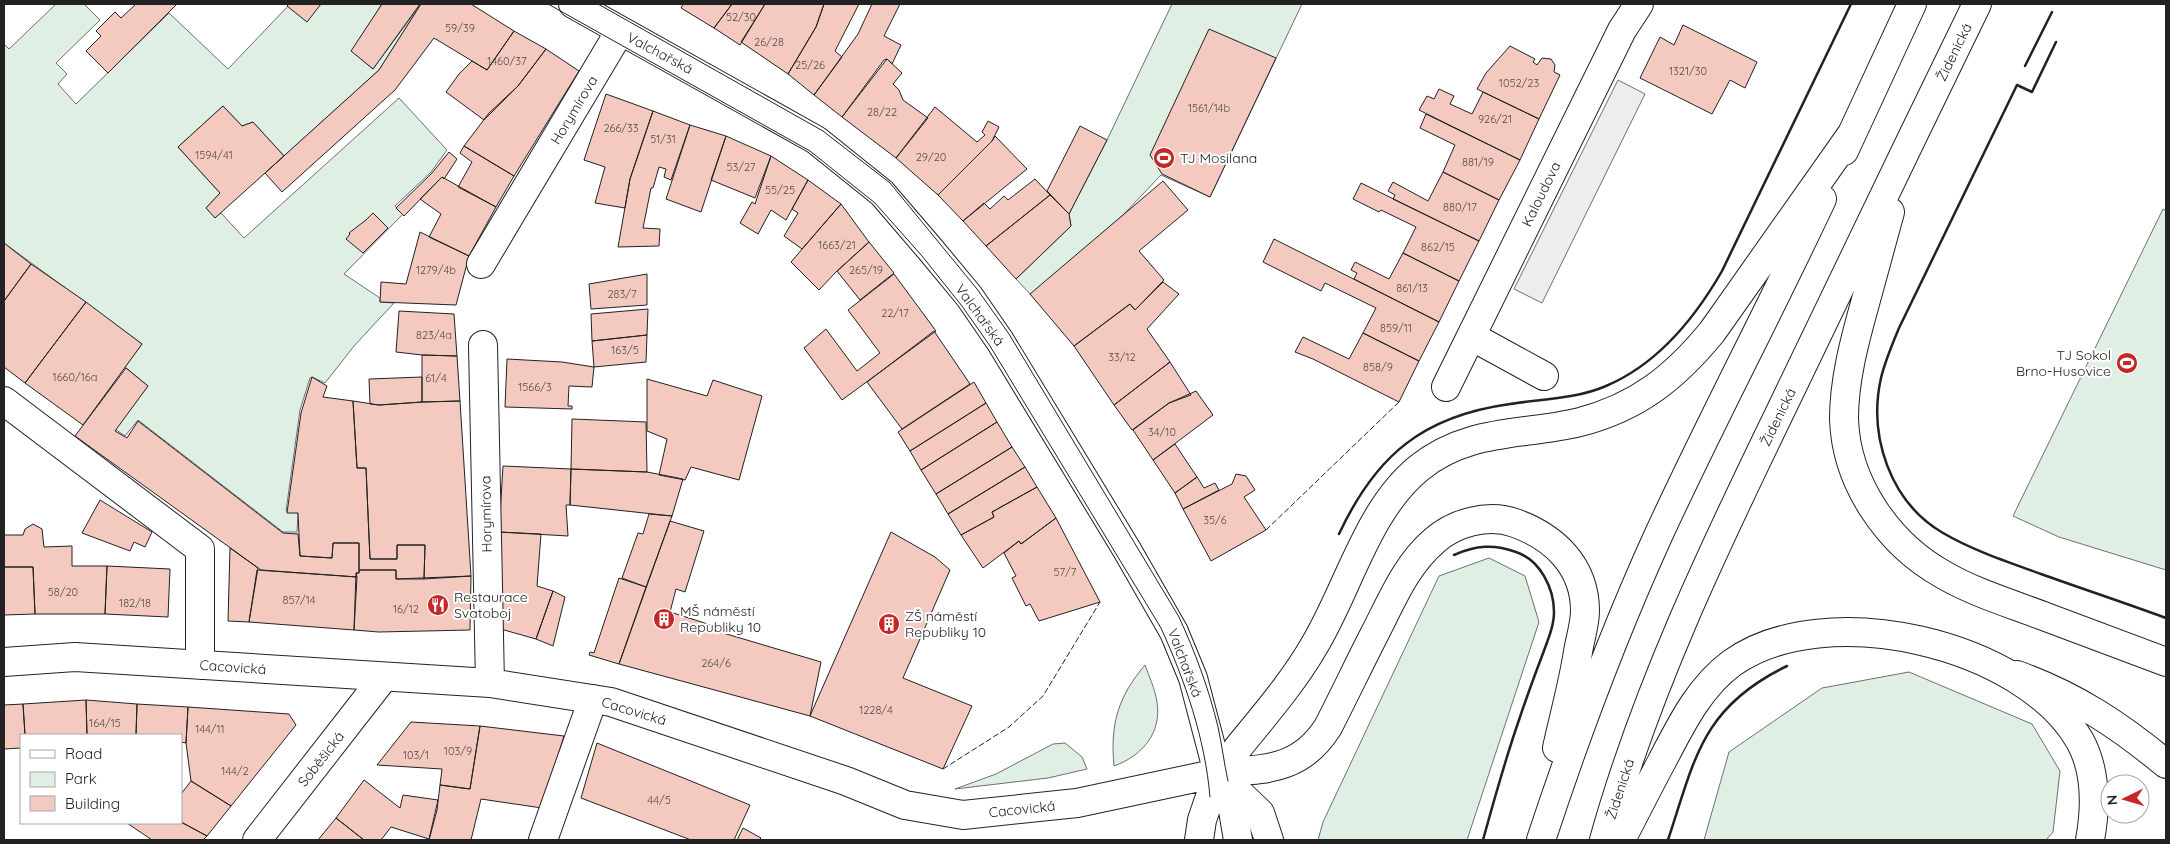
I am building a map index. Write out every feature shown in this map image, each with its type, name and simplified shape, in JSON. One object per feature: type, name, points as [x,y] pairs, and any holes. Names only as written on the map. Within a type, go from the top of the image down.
[{"type":"main road","name":"Valchařská","points":[[573,4],[816,140],[882,193],[969,296],[1000,341],[1127,550],[1174,632],[1193,678],[1219,784]]},
{"type":"main road","name":"Kaloudova","points":[[1446,387],[1622,30],[1639,4]]},
{"type":"main road","points":[[1541,840],[1564,771],[1628,605],[1696,457],[1782,284],[1912,4]]},
{"type":"main road","name":"Židenická","points":[[1604,840],[1615,800],[1652,695],[1682,622],[1831,306],[1977,4]]},
{"type":"main road","name":"Horymírova","points":[[481,264],[620,31]]},
{"type":"main road","points":[[1199,840],[1202,820],[1219,784],[1306,659],[1382,508],[1399,487],[1419,468],[1442,453],[1467,441],[1494,434],[1579,422],[1607,414],[1634,402],[1663,383],[1690,359],[1712,332],[1851,136]]},
{"type":"main road","points":[[1907,148],[1854,345],[1847,384],[1844,419],[1849,454],[1857,482],[1887,526],[1905,546],[1942,574],[1982,593],[2166,662]]},
{"type":"main road","points":[[1471,336],[1544,376]]},
{"type":"main road","name":"Horymírova","points":[[482,345],[490,683]]},
{"type":"main road","points":[[6,406],[200,549],[200,665]]},
{"type":"main road","name":"Cacovická","points":[[4,662],[75,657],[490,683],[593,699],[611,702],[846,781],[905,805],[963,815],[1077,803],[1219,784],[1286,764],[1302,756],[1321,738],[1328,727],[1401,581],[1421,553],[1448,530],[1468,522],[1490,519],[1511,521],[1538,532],[1550,540],[1564,554],[1575,572],[1582,591],[1585,612],[1576,662],[1536,840]]},
{"type":"main road","points":[[1620,840],[1692,707],[1710,683],[1732,663],[1758,648],[1777,640],[1798,636],[1872,633],[1933,643],[1966,654],[1996,668],[2046,686],[2092,709],[2128,733],[2166,764]]},
{"type":"main road","points":[[1996,668],[2025,685],[2052,705],[2068,723],[2081,743],[2090,766],[2094,789],[2094,816],[2090,840]]},
{"type":"main road","name":"Soběšická","points":[[257,840],[384,677]]},
{"type":"main road","points":[[543,840],[593,699]]},
{"type":"main road","points":[[1218,840],[1219,784]]},
{"type":"main road","points":[[1219,784],[1238,840]]},
{"type":"main road","points":[[1219,784],[1260,813],[1269,840]]},
{"type":"green space","points":[[56,4],[84,4],[100,20],[56,63],[67,74],[58,84],[76,104],[169,13],[228,69],[290,4],[382,4],[352,51],[373,69],[421,4],[379,70],[284,156],[253,122],[242,126],[223,106],[178,147],[220,193],[206,208],[215,217],[221,213],[244,238],[399,98],[447,150],[431,172],[395,206],[403,214],[344,274],[380,298],[380,302],[394,303],[354,346],[325,383],[312,377],[310,378],[300,410],[286,511],[298,513],[297,532],[283,532],[138,420],[125,436],[115,429],[148,386],[125,367],[142,344],[4,243],[4,44],[9,49]]},
{"type":"green space","name":"TJ Mosilana","points":[[1172,4],[1302,4],[1210,197],[1161,175],[1123,215],[1032,296],[1016,279],[1071,226],[1069,214],[1107,140]]},
{"type":"green space","name":"TJ Sokol Brno-Husovice","points":[[2163,209],[2166,211],[2166,570],[2059,537],[2013,516]]},
{"type":"green space","points":[[1489,558],[1525,576],[1539,622],[1467,840],[1318,840],[1323,822],[1439,576]]},
{"type":"green space","points":[[1145,665],[1157,702],[1156,724],[1148,742],[1141,750],[1124,762],[1114,766],[1113,737],[1118,712],[1128,688]]},
{"type":"green space","points":[[1909,672],[2032,724],[2060,771],[2053,832],[2046,840],[1704,840],[1729,752],[1822,688]]},
{"type":"green space","points":[[1065,743],[1082,757],[1087,769],[1048,778],[955,789],[996,774],[1053,744]]},
{"type":"shaded area","points":[[1618,80],[1645,94],[1542,303],[1514,289]]},
{"type":"building","points":[[136,4],[177,4],[108,73],[86,51],[101,36],[96,31],[115,12],[121,18]]},
{"type":"building","points":[[289,4],[321,4],[307,22],[287,6]]},
{"type":"building","points":[[382,4],[420,4],[373,69],[351,51]]},
{"type":"building","points":[[421,4],[471,4],[514,31],[487,70],[434,38],[395,90],[282,192],[265,173],[379,70]]},
{"type":"building","points":[[683,4],[732,4],[714,28],[681,8]]},
{"type":"building","points":[[732,4],[765,4],[740,45],[714,28]]},
{"type":"building","points":[[765,4],[824,4],[816,27],[788,74],[741,42]]},
{"type":"building","points":[[824,4],[859,4],[835,51],[842,57],[814,95],[788,74],[816,27]]},
{"type":"building","points":[[872,4],[900,4],[884,36],[901,45],[892,64],[887,59],[884,60],[842,117],[814,95],[858,34]]},
{"type":"building","points":[[1683,25],[1757,62],[1745,88],[1730,80],[1712,114],[1640,78],[1660,37],[1674,45]]},
{"type":"building","points":[[1209,29],[1276,58],[1210,197],[1162,174],[1150,155]]},
{"type":"building","points":[[514,31],[546,49],[518,86],[484,120],[446,92],[459,74],[472,61],[487,70]]},
{"type":"building","points":[[1510,46],[1535,59],[1533,62],[1537,65],[1542,58],[1551,59],[1555,65],[1554,72],[1560,75],[1539,119],[1477,89],[1486,73]]},
{"type":"building","points":[[546,49],[579,71],[514,176],[464,146],[489,113],[518,86]]},
{"type":"building","points":[[887,59],[902,73],[893,84],[899,90],[903,100],[928,118],[896,158],[842,117]]},
{"type":"building","points":[[1439,89],[1454,96],[1450,104],[1472,114],[1483,92],[1539,119],[1520,160],[1419,110],[1427,96],[1434,99]]},
{"type":"building","points":[[606,94],[653,111],[630,179],[625,208],[595,203],[605,167],[584,160]]},
{"type":"building","points":[[223,106],[242,126],[253,122],[284,156],[215,218],[206,208],[220,193],[178,147]]},
{"type":"building","points":[[935,107],[977,142],[985,135],[982,132],[988,121],[999,127],[992,141],[938,195],[896,158]]},
{"type":"building","points":[[653,111],[690,125],[671,180],[664,177],[666,169],[659,167],[653,188],[651,188],[643,228],[660,229],[659,246],[618,247],[630,179]]},
{"type":"building","points":[[1426,114],[1520,160],[1499,200],[1443,172],[1455,145],[1420,128]]},
{"type":"building","points":[[690,125],[726,136],[701,212],[666,199]]},
{"type":"building","points":[[1080,126],[1107,140],[1069,214],[1047,191]]},
{"type":"building","points":[[726,136],[771,156],[755,198],[711,180]]},
{"type":"building","points":[[995,136],[1027,169],[963,221],[938,195]]},
{"type":"building","points":[[464,146],[514,176],[496,207],[458,187],[472,162],[460,153]]},
{"type":"building","points":[[449,152],[457,159],[444,179],[442,177],[404,216],[396,208],[432,173]]},
{"type":"building","points":[[771,156],[808,180],[786,220],[771,210],[758,234],[740,223],[752,202],[755,204]]},
{"type":"building","points":[[1443,172],[1499,200],[1479,241],[1393,199],[1395,195],[1388,191],[1393,182],[1428,201]]},
{"type":"building","points":[[442,177],[496,207],[469,256],[429,237],[441,214],[420,199]]},
{"type":"building","points":[[1035,179],[1050,195],[986,246],[963,221],[984,203],[990,209],[1004,196],[1008,200]]},
{"type":"building","points":[[808,180],[841,204],[802,249],[784,236],[798,213],[792,209]]},
{"type":"building","points":[[1163,181],[1188,210],[1139,251],[1164,280],[1135,310],[1130,304],[1074,346],[1030,294]]},
{"type":"building","points":[[1361,183],[1479,241],[1459,281],[1403,253],[1416,227],[1353,199]]},
{"type":"building","points":[[1050,195],[1069,214],[1071,226],[1016,279],[986,246]]},
{"type":"building","points":[[841,204],[869,242],[819,290],[791,262]]},
{"type":"building","points":[[373,213],[388,228],[363,253],[346,239],[349,233]]},
{"type":"building","points":[[420,232],[469,256],[456,305],[380,302],[381,282],[406,284]]},
{"type":"building","points":[[1274,239],[1439,322],[1419,361],[1363,333],[1376,308],[1325,283],[1321,291],[1263,262]]},
{"type":"building","points":[[869,242],[894,273],[860,300],[837,271]]},
{"type":"building","points":[[4,243],[31,264],[4,301]]},
{"type":"building","points":[[1403,253],[1459,281],[1439,322],[1354,279],[1357,273],[1351,270],[1355,262],[1389,279]]},
{"type":"building","points":[[31,264],[86,302],[25,383],[4,367],[4,301]]},
{"type":"building","points":[[647,274],[647,305],[591,309],[589,284]]},
{"type":"building","points":[[894,274],[936,331],[842,400],[804,348],[826,329],[857,371],[880,353],[848,310]]},
{"type":"building","points":[[1163,282],[1179,294],[1147,329],[1170,362],[1114,405],[1074,346],[1130,304],[1135,310]]},
{"type":"building","points":[[86,302],[142,344],[83,425],[25,383]]},
{"type":"building","points":[[648,309],[647,335],[592,341],[591,314]]},
{"type":"building","points":[[399,311],[454,314],[457,356],[396,352]]},
{"type":"building","points":[[934,331],[970,384],[902,429],[867,382]]},
{"type":"building","points":[[1363,333],[1419,361],[1399,402],[1295,352],[1303,337],[1349,359]]},
{"type":"building","points":[[647,335],[646,362],[594,367],[592,341]]},
{"type":"building","points":[[422,355],[457,356],[460,401],[422,402]]},
{"type":"building","points":[[507,359],[562,362],[594,367],[592,387],[569,386],[568,406],[572,406],[572,409],[505,407]]},
{"type":"building","points":[[1170,362],[1191,395],[1169,403],[1132,430],[1114,405]]},
{"type":"building","points":[[126,368],[148,386],[115,431],[127,438],[138,421],[283,533],[298,534],[300,556],[332,558],[333,543],[359,543],[359,573],[356,573],[357,577],[261,570],[75,436]]},
{"type":"building","points":[[312,377],[327,386],[323,397],[353,401],[357,468],[366,468],[370,559],[397,559],[397,545],[425,545],[424,579],[396,579],[396,570],[359,570],[359,543],[333,543],[332,558],[300,556],[298,513],[287,513],[301,413]]},
{"type":"building","points":[[422,377],[422,402],[370,404],[369,379]]},
{"type":"building","points":[[647,379],[707,396],[713,380],[762,396],[739,480],[691,467],[685,480],[659,475],[667,439],[647,431]]},
{"type":"building","points":[[974,382],[986,403],[910,451],[898,432]]},
{"type":"building","points":[[1196,391],[1213,415],[1153,460],[1133,430],[1169,403]]},
{"type":"building","points":[[353,401],[379,405],[460,401],[471,576],[424,579],[425,545],[397,545],[397,559],[370,559],[366,468],[357,468]]},
{"type":"building","points":[[986,403],[997,422],[921,470],[910,451]]},
{"type":"building","points":[[572,419],[646,422],[647,472],[571,469]]},
{"type":"building","points":[[997,422],[1012,447],[936,494],[921,470]]},
{"type":"building","points":[[1175,444],[1197,477],[1175,493],[1153,460]]},
{"type":"building","points":[[1012,447],[1025,467],[948,514],[936,494]]},
{"type":"building","points":[[503,466],[571,469],[570,505],[566,505],[568,536],[499,532]]},
{"type":"building","points":[[1025,467],[1037,487],[992,512],[994,517],[961,535],[948,514]]},
{"type":"building","points":[[571,469],[647,472],[683,479],[672,516],[570,505]]},
{"type":"building","points":[[1236,474],[1246,476],[1255,490],[1244,497],[1266,530],[1211,561],[1183,509],[1232,484]]},
{"type":"building","points":[[1197,477],[1204,488],[1215,483],[1219,490],[1183,509],[1175,493]]},
{"type":"building","points":[[1037,487],[1056,518],[1021,544],[1019,541],[983,568],[961,535],[994,517],[992,512]]},
{"type":"building","points":[[100,500],[152,532],[145,547],[134,542],[130,551],[82,533]]},
{"type":"building","points":[[649,514],[672,516],[646,587],[622,578],[638,533],[643,534]]},
{"type":"building","points":[[1056,518],[1100,602],[1039,621],[1030,604],[1026,606],[1012,578],[1016,576],[1004,553],[1019,541],[1021,544]]},
{"type":"building","name":"MŠ náměstí Republiky 10","points":[[670,521],[704,531],[685,592],[676,589],[670,612],[714,626],[713,630],[821,662],[810,716],[619,664]]},
{"type":"building","points":[[33,524],[42,529],[44,547],[72,546],[72,566],[107,566],[105,614],[35,614],[33,567],[4,567],[4,535],[23,535],[25,529]]},
{"type":"building","points":[[499,532],[541,534],[537,586],[553,591],[536,639],[497,628]]},
{"type":"building","name":"ZŠ náměstí Republiky 10","points":[[891,532],[935,557],[950,570],[903,678],[972,706],[943,769],[810,716]]},
{"type":"building","points":[[230,548],[258,568],[249,622],[228,621]]},
{"type":"building","points":[[107,566],[170,569],[168,617],[105,614]]},
{"type":"building","points":[[4,567],[33,567],[35,614],[4,615]]},
{"type":"building","points":[[257,570],[357,577],[354,630],[249,622]]},
{"type":"building","points":[[359,570],[396,570],[396,579],[471,576],[470,630],[379,632],[354,630],[356,573],[359,573]]},
{"type":"building","points":[[619,578],[646,587],[619,664],[589,655],[590,652],[594,653]]},
{"type":"building","points":[[553,591],[565,597],[553,646],[536,639]]},
{"type":"building","points":[[86,700],[137,704],[136,734],[87,734]]},
{"type":"building","points":[[86,700],[87,734],[25,734],[23,704]]},
{"type":"building","points":[[23,704],[25,734],[20,734],[20,748],[4,749],[4,705]]},
{"type":"building","points":[[137,704],[188,707],[186,743],[182,742],[182,734],[136,734]]},
{"type":"building","points":[[188,707],[289,714],[296,725],[231,806],[191,781],[186,743]]},
{"type":"building","points":[[411,722],[480,726],[470,789],[440,785],[442,769],[377,765]]},
{"type":"building","points":[[480,726],[564,736],[542,808],[481,799],[471,840],[429,840],[437,810],[440,785],[470,789]]},
{"type":"building","points":[[597,743],[750,805],[734,840],[691,840],[581,798]]},
{"type":"building","points":[[364,780],[400,808],[403,795],[438,800],[429,839],[391,827],[381,840],[364,840],[336,818]]},
{"type":"building","points":[[191,781],[231,806],[207,836],[182,823],[182,793]]},
{"type":"building","points":[[336,818],[364,840],[318,840]]},
{"type":"building","points":[[182,823],[207,836],[203,840],[152,840],[128,824]]},
{"type":"building","points":[[743,828],[761,838],[759,840],[737,840]]},
{"type":"tram line","points":[[548,4],[810,151],[875,203],[922,256],[962,306],[990,346],[1161,628],[1193,710],[1204,753],[1210,797]]},
{"type":"tram line","points":[[598,4],[823,131],[890,183],[977,289],[1009,334],[1179,617],[1206,685],[1218,727],[1228,781]]},
{"type":"fence","points":[[1266,530],[1399,402]]},
{"type":"fence","points":[[943,769],[1009,727],[1043,696],[1100,602]]},
{"type":"wall","points":[[1339,534],[1353,506],[1386,461],[1427,430],[1452,418],[1479,410],[1583,394],[1606,386],[1625,377],[1642,365],[1673,338],[1700,306],[1722,271],[1851,4]]},
{"type":"wall","points":[[2025,66],[2052,12]]},
{"type":"wall","points":[[2056,42],[2032,92],[2017,85],[1899,328],[1881,378],[1878,400],[1881,444],[1887,466],[1909,504],[1925,520],[1943,533],[2004,560],[2166,618]]},
{"type":"wall","points":[[1454,555],[1470,549],[1493,547],[1508,549],[1525,556],[1539,568],[1544,576],[1551,594],[1554,612],[1550,634],[1514,735],[1483,840]]},
{"type":"wall","points":[[1668,840],[1695,760],[1719,717],[1736,699],[1759,682],[1787,666]]},
{"type":"place","name":"TJ Mosilana","points":[[1164,158]]},
{"type":"place","name":"TJ Sokol Brno-Husovice","points":[[2127,363]]},
{"type":"place","name":"Restaurace Svatoboj","points":[[438,605]]},
{"type":"place","name":"MŠ náměstí Republiky 10","points":[[664,619]]},
{"type":"place","name":"ZŠ náměstí Republiky 10","points":[[889,624]]}]
